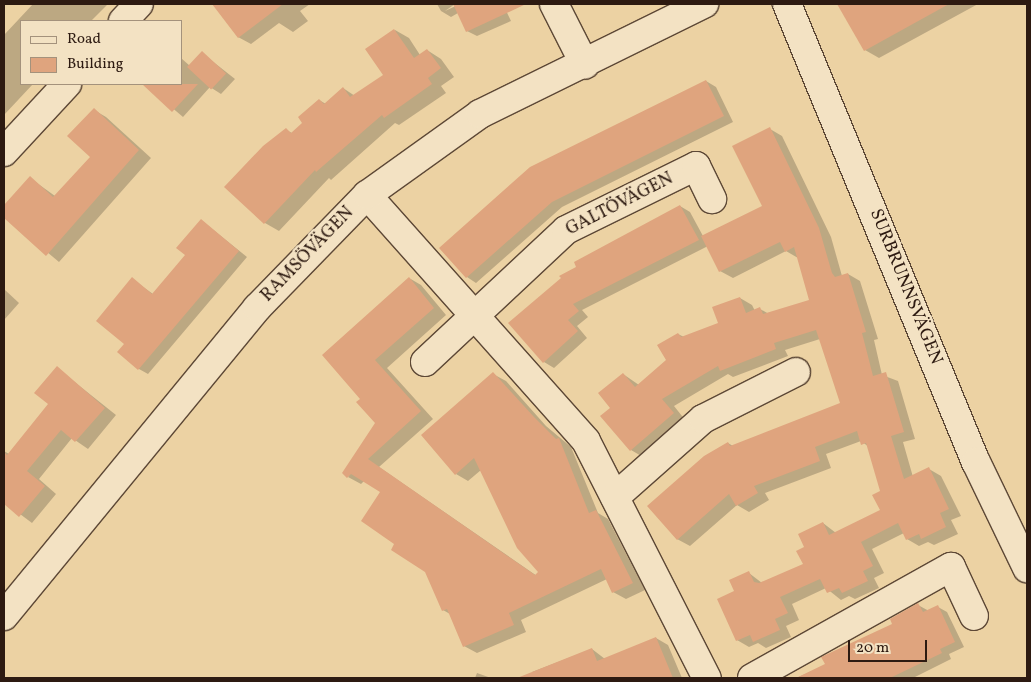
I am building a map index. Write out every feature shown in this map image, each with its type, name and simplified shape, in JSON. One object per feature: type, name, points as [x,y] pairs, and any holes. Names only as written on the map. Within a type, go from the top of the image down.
[{"type":"street","points":[[124,20],[138,4]]},
{"type":"street","points":[[554,4],[585,65]]},
{"type":"street","name":"RAMSÖVÄGEN","points":[[4,616],[257,308],[367,195],[480,114],[585,65],[704,4]]},
{"type":"street","name":"SURBRUNNSVÄGEN","points":[[787,4],[976,462],[1027,568]]},
{"type":"street","points":[[4,152],[66,85]]},
{"type":"street","name":"GALTÖVÄGEN","points":[[425,362],[566,230],[696,166],[712,199]]},
{"type":"street","points":[[367,195],[476,314],[586,441],[707,678]]},
{"type":"street","points":[[615,497],[703,419],[796,372]]},
{"type":"street","points":[[752,678],[951,567],[974,616]]},
{"type":"building","points":[[212,4],[283,4],[238,38]]},
{"type":"building","points":[[453,4],[526,4],[466,32]]},
{"type":"building","points":[[837,4],[949,4],[864,51]]},
{"type":"building","points":[[394,29],[414,58],[427,49],[441,68],[428,78],[432,84],[384,118],[382,115],[316,172],[315,170],[264,224],[224,187],[263,146],[286,128],[291,133],[302,123],[298,117],[319,99],[324,104],[343,87],[350,97],[383,75],[365,49]]},
{"type":"building","points":[[202,51],[226,74],[211,90],[187,67]]},
{"type":"building","points":[[706,80],[724,116],[552,202],[466,278],[439,248],[530,167]]},
{"type":"building","points":[[198,84],[172,112],[143,85]]},
{"type":"building","points":[[94,108],[139,150],[46,256],[4,218],[4,205],[30,176],[53,197],[90,157],[67,136]]},
{"type":"building","points":[[770,127],[819,228],[832,273],[835,277],[848,273],[866,332],[862,333],[873,376],[886,372],[904,432],[891,436],[904,479],[929,467],[949,509],[940,513],[946,527],[921,539],[919,534],[906,540],[898,523],[861,542],[873,566],[863,571],[868,581],[842,593],[839,588],[827,593],[820,579],[780,597],[788,613],[775,619],[780,630],[753,642],[750,635],[736,641],[717,599],[734,591],[729,580],[749,571],[754,582],[759,583],[803,564],[796,551],[804,547],[798,534],[823,522],[829,535],[880,510],[872,495],[880,491],[866,443],[861,445],[857,431],[815,447],[820,461],[754,486],[758,493],[736,506],[729,494],[677,540],[647,506],[704,456],[728,442],[730,446],[840,403],[816,330],[774,343],[776,349],[720,371],[718,366],[662,399],[674,413],[630,451],[600,416],[610,408],[598,393],[623,373],[635,387],[666,360],[657,345],[678,333],[681,337],[718,323],[712,307],[740,297],[746,313],[760,307],[763,314],[809,300],[794,247],[785,252],[780,242],[719,272],[701,236],[762,206],[732,146]]},
{"type":"building","points":[[680,205],[699,240],[573,304],[579,311],[568,320],[578,331],[543,363],[508,323],[561,278],[559,276],[576,267],[574,262]]},
{"type":"building","points":[[201,219],[239,251],[138,370],[117,352],[124,344],[96,321],[132,277],[152,294],[185,255],[176,248]]},
{"type":"building","points":[[409,277],[434,308],[375,360],[421,411],[368,459],[535,575],[538,572],[517,548],[474,458],[455,475],[421,435],[493,372],[556,439],[559,438],[589,513],[596,510],[633,583],[612,593],[601,569],[509,613],[514,625],[463,647],[447,609],[442,611],[425,572],[391,550],[394,544],[361,521],[380,492],[351,474],[347,478],[342,473],[375,423],[356,402],[360,399],[322,355]]},
{"type":"building","points":[[57,366],[105,408],[75,442],[61,430],[27,471],[45,486],[19,517],[4,504],[4,452],[7,455],[48,404],[34,393]]},
{"type":"building","points":[[918,603],[923,612],[938,605],[955,642],[940,649],[942,653],[890,678],[796,678],[825,664],[821,657],[892,624],[890,619]]},
{"type":"building","points":[[656,637],[673,678],[517,678],[592,648],[597,661]]}]
